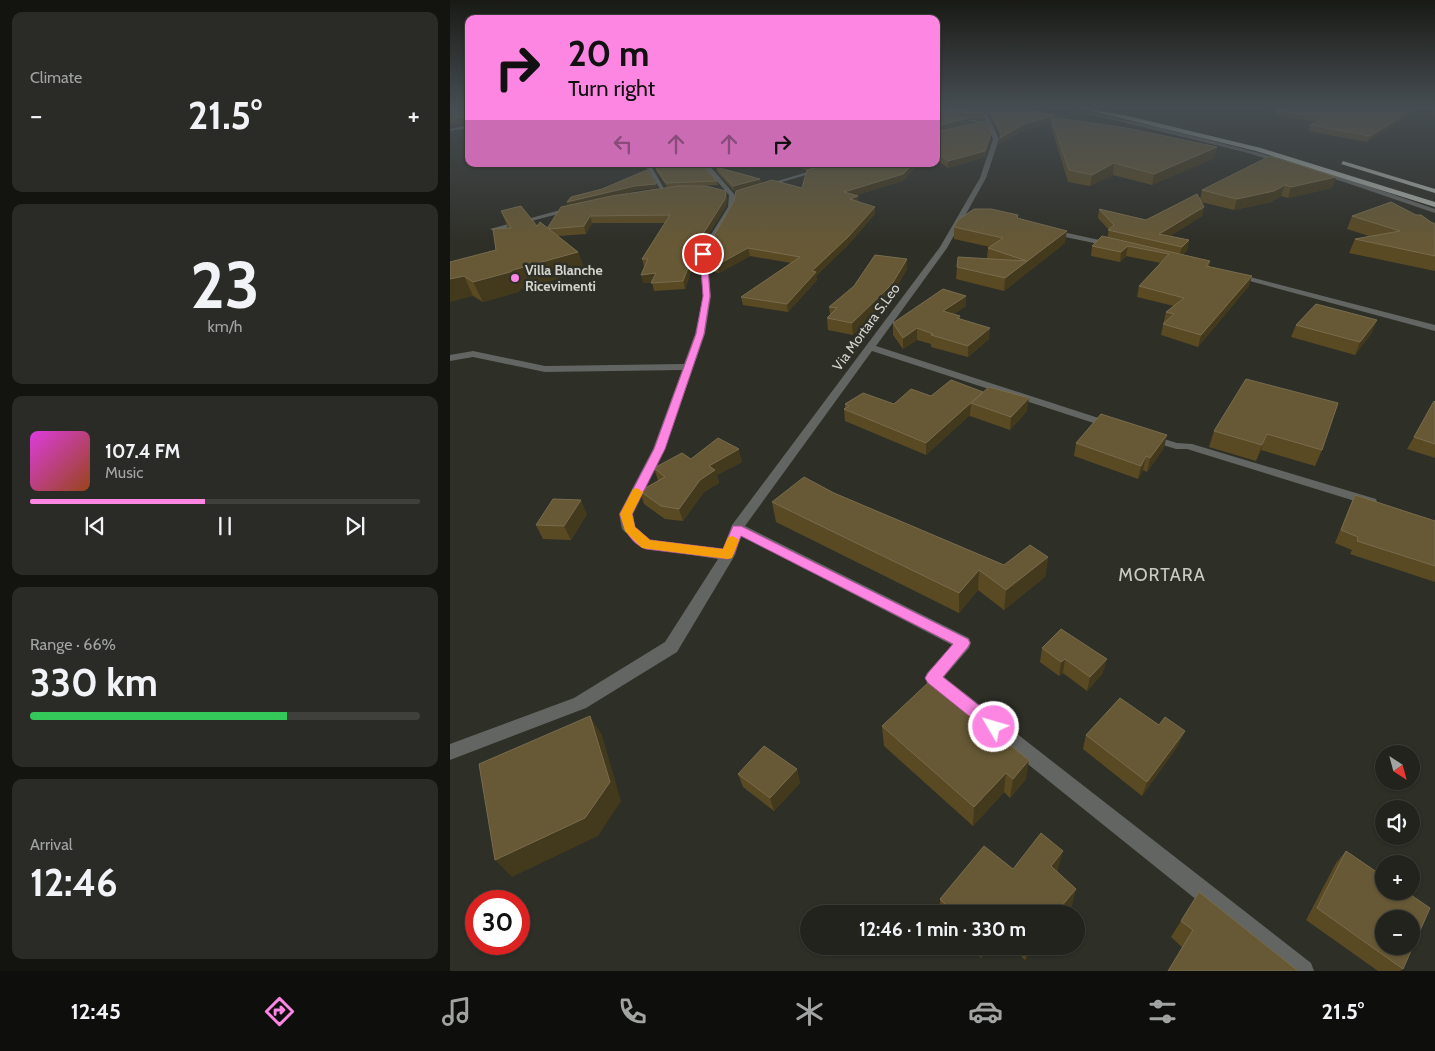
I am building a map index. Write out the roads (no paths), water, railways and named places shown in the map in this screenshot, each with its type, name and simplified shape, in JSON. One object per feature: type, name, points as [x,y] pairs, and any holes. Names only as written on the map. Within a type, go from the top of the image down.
[{"type":"highway","points":[[1273,152],[1435,205]]},
{"type":"highway","points":[[1288,152],[1344,168],[1435,198]]},
{"type":"highway","points":[[1333,160],[1435,191]]},
{"type":"street","name":"Via Mortara S.Leo","points":[[450,752],[580,703],[671,647],[728,554],[737,528],[969,212],[992,152]]},
{"type":"street","points":[[1252,152],[1280,159],[1435,211]]},
{"type":"street","points":[[649,167],[664,191]]},
{"type":"street","points":[[708,167],[737,194]]},
{"type":"street","points":[[759,187],[829,167]]},
{"type":"street","points":[[718,189],[737,194]]},
{"type":"street","points":[[655,192],[674,190]]},
{"type":"street","points":[[728,554],[646,544],[629,528],[626,514],[659,449],[700,334],[706,296],[703,254],[737,194]]},
{"type":"street","points":[[494,229],[581,207]]},
{"type":"street","points":[[1040,228],[1125,248]]},
{"type":"street","points":[[1229,272],[1435,328]]},
{"type":"street","points":[[870,347],[1120,428]]},
{"type":"street","points":[[450,358],[473,354],[544,369],[689,367]]},
{"type":"street","points":[[1138,434],[1176,446],[1188,446],[1378,505]]},
{"type":"street","points":[[737,528],[963,643],[933,678],[1303,971]]},
{"type":"place","name":"Villa Blanche Ricevimenti","points":[[515,278]]},
{"type":"district","name":"MORTARA","points":[[1162,575]]}]
